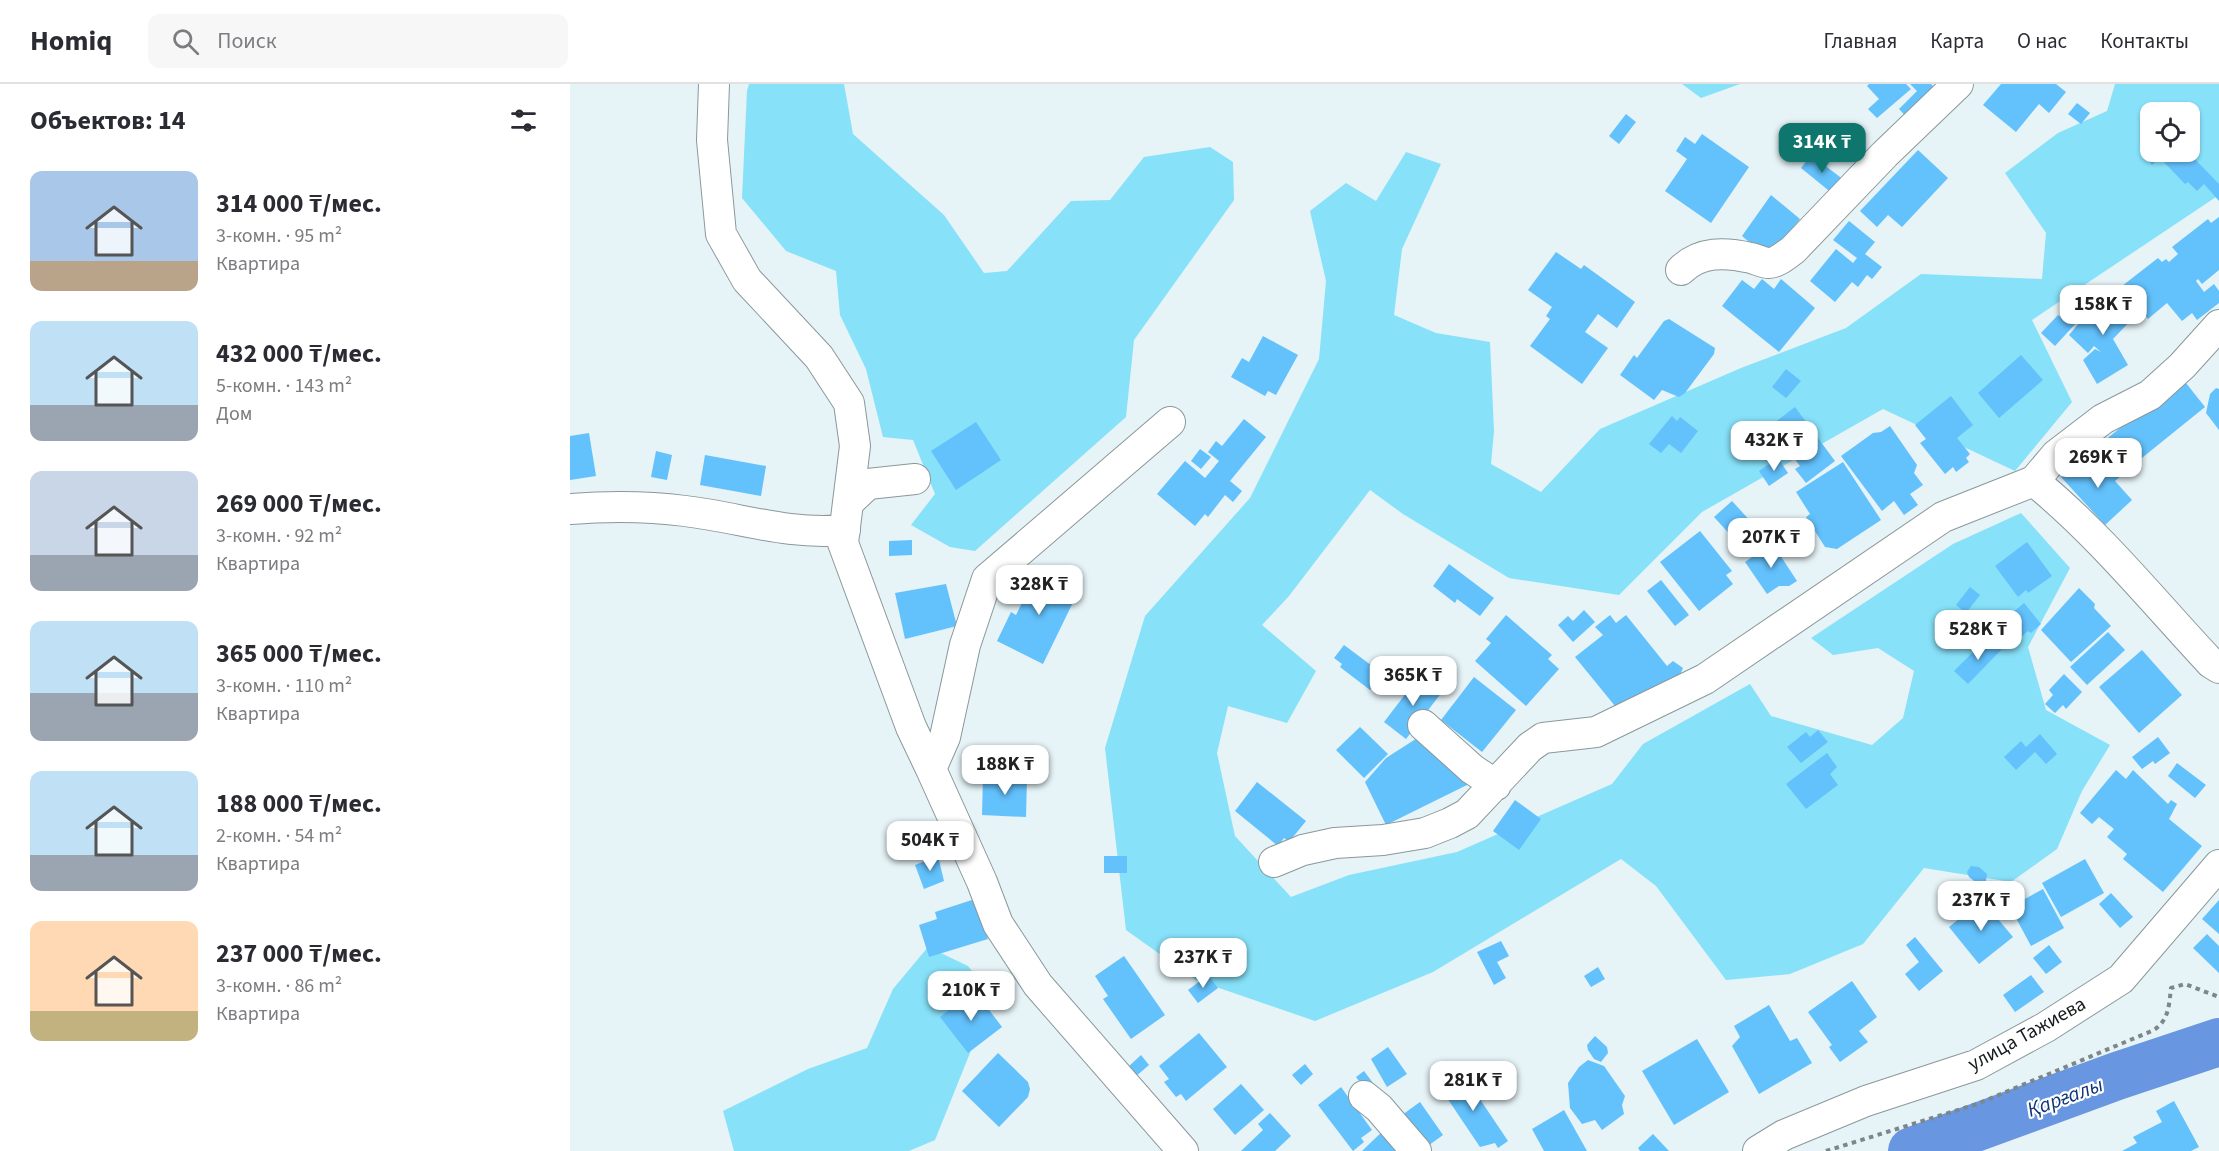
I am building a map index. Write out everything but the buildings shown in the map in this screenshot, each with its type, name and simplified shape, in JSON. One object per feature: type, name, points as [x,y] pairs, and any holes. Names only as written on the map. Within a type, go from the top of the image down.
[{"type":"street","points":[[714,84],[712,140],[721,234],[747,280],[819,357],[849,403],[855,446],[843,543],[911,727],[1004,933],[1038,985],[1183,1151]]},
{"type":"street","points":[[1681,270],[1690,261],[1707,255],[1732,254],[1769,263],[1793,250],[1885,154],[1958,84]]},
{"type":"street","points":[[1275,862],[1303,850],[1335,843],[1383,840],[1425,833],[1467,814],[1530,747],[1543,738],[1596,732],[1705,679],[1943,517],[2034,481],[2056,455],[2103,419],[2150,395],[2189,359],[2219,324]]},
{"type":"street","points":[[931,769],[945,737],[965,645],[987,579],[1170,422]]},
{"type":"street","points":[[570,509],[626,505],[687,511],[769,528],[815,532],[847,516],[868,484],[915,479]]},
{"type":"street","points":[[2034,481],[2064,505],[2114,555],[2161,611],[2211,663],[2219,668]]},
{"type":"street","points":[[1423,725],[1472,769],[1496,785]]},
{"type":"street","name":"улица Тажиева","points":[[1758,1151],[1794,1143],[1866,1101],[1976,1065],[2046,1027],[2121,979],[2219,865]]},
{"type":"street","points":[[1364,1096],[1379,1108],[1416,1151]]},
{"type":"path","points":[[1826,1151],[1977,1104],[2154,1030],[2164,1024],[2169,1010],[2171,988],[2185,984],[2219,997]]},
{"type":"shaded area","points":[[749,84],[844,84],[853,134],[944,215],[984,273],[1007,271],[1071,201],[1110,200],[1144,157],[1210,147],[1233,162],[1234,200],[1134,340],[1126,417],[975,551],[950,547],[911,525],[935,494],[913,440],[883,437],[866,369],[840,315],[836,271],[786,251],[742,198]]},
{"type":"shaded area","points":[[1682,84],[1740,84],[1701,98]]},
{"type":"shaded area","points":[[2115,84],[2219,84],[2219,195],[2032,320],[2072,402],[2015,471],[1883,409],[1702,512],[1619,595],[1509,578],[1403,514],[1370,490],[1289,596],[1262,625],[1316,671],[1287,723],[1228,706],[1217,753],[1235,836],[1291,897],[1349,875],[1457,852],[1612,784],[1643,744],[1750,684],[1771,716],[1872,745],[1903,718],[1914,671],[1878,648],[1833,655],[1811,638],[1953,544],[2021,513],[2070,568],[2028,647],[2046,710],[2110,745],[2082,791],[2057,849],[2011,882],[1924,868],[1863,944],[1790,974],[1726,980],[1656,886],[1621,859],[1433,972],[1315,1021],[1196,980],[1126,930],[1105,748],[1145,616],[1250,498],[1319,359],[1326,281],[1310,211],[1346,183],[1376,201],[1406,152],[1441,164],[1402,249],[1394,315],[1436,333],[1490,342],[1494,431],[1491,464],[1541,492],[1600,429],[1741,368],[1846,328],[1921,274],[2042,279],[2046,233],[2005,173],[2058,133],[2107,111]]},
{"type":"shaded area","points":[[928,947],[968,966],[989,992],[984,1018],[935,1140],[909,1151],[734,1151],[723,1111],[808,1069],[867,1048],[893,989]]},
{"type":"waterway","name":"Қарғалы","points":[[1912,1151],[2117,1076],[2219,1042]]}]
